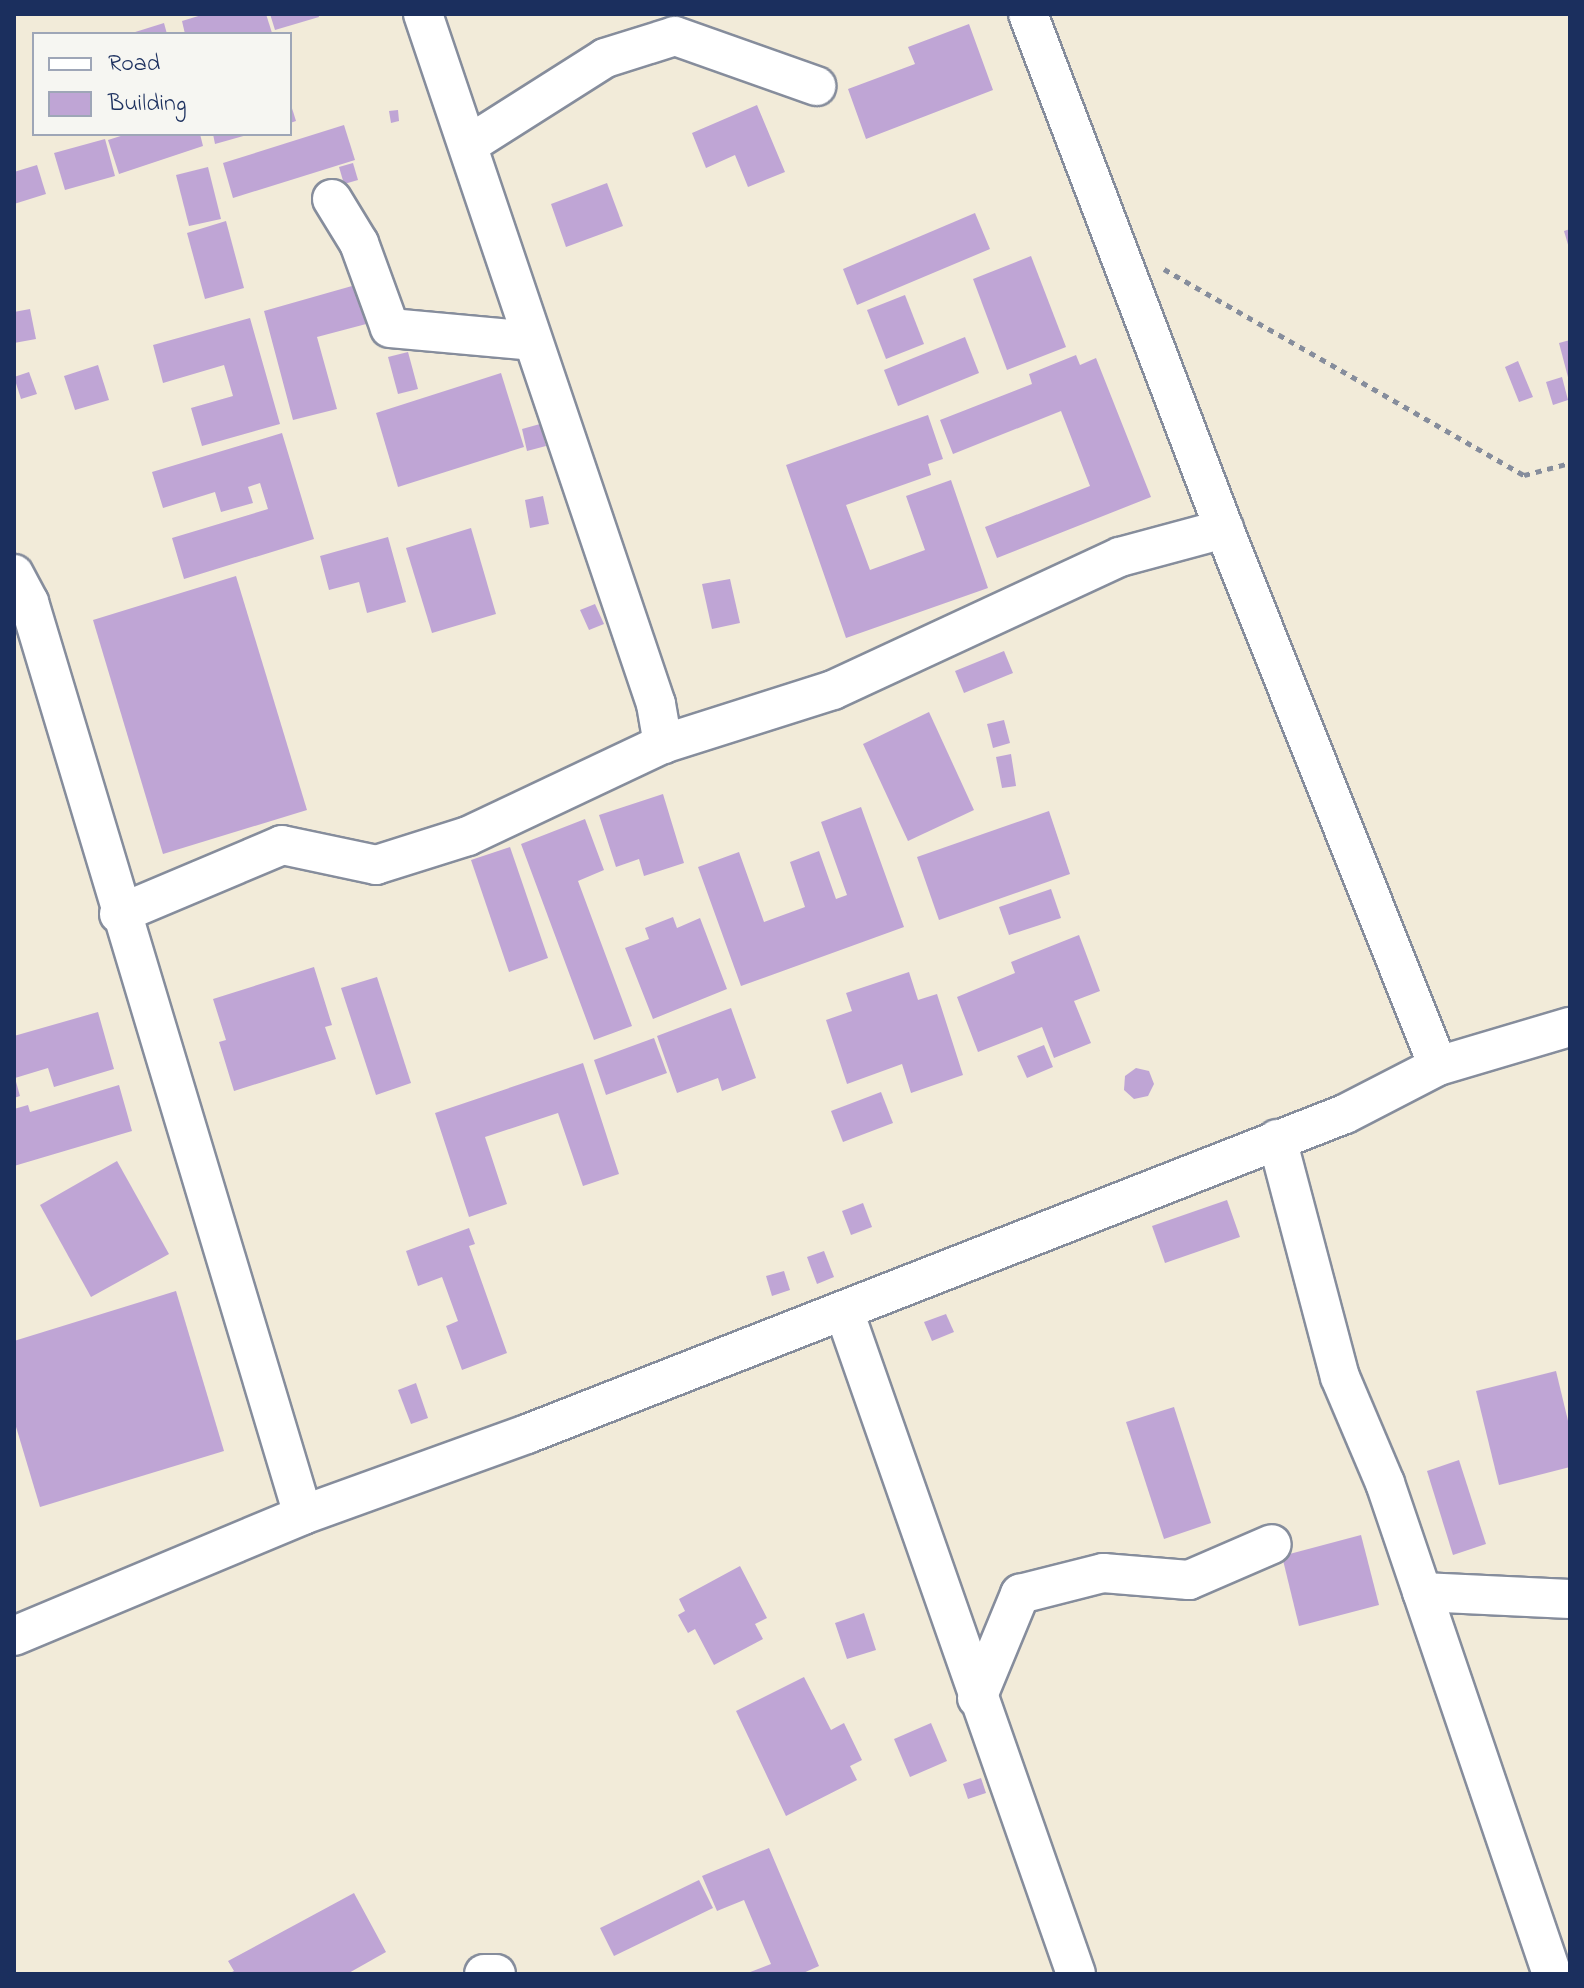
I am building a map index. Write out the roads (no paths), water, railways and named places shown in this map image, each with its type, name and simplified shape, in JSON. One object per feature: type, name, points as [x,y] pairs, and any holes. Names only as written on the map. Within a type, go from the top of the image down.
[{"type":"street","points":[[423,14],[656,704],[663,744]]},
{"type":"street","points":[[1028,14],[1224,529],[1438,1066]]},
{"type":"street","points":[[468,145],[605,58],[675,36],[816,86]]},
{"type":"street","points":[[332,199],[359,243],[390,328],[532,341]]},
{"type":"street","points":[[119,914],[282,845],[376,865],[468,836],[663,744],[833,690],[1120,557],[1224,529]]},
{"type":"street","points":[[14,574],[29,602],[119,914],[303,1515]]},
{"type":"street","points":[[14,1636],[303,1515],[844,1311],[1345,1114],[1438,1066],[1570,1027]]},
{"type":"street","points":[[1277,1139],[1340,1377],[1385,1483],[1545,1958],[1520,1974]]},
{"type":"street","points":[[844,1311],[1076,1974]]},
{"type":"street","points":[[977,1698],[1020,1594],[1103,1573],[1189,1580],[1272,1544]]},
{"type":"street","points":[[1422,1592],[1570,1599]]},
{"type":"street","points":[[484,1974],[496,1974]]}]
